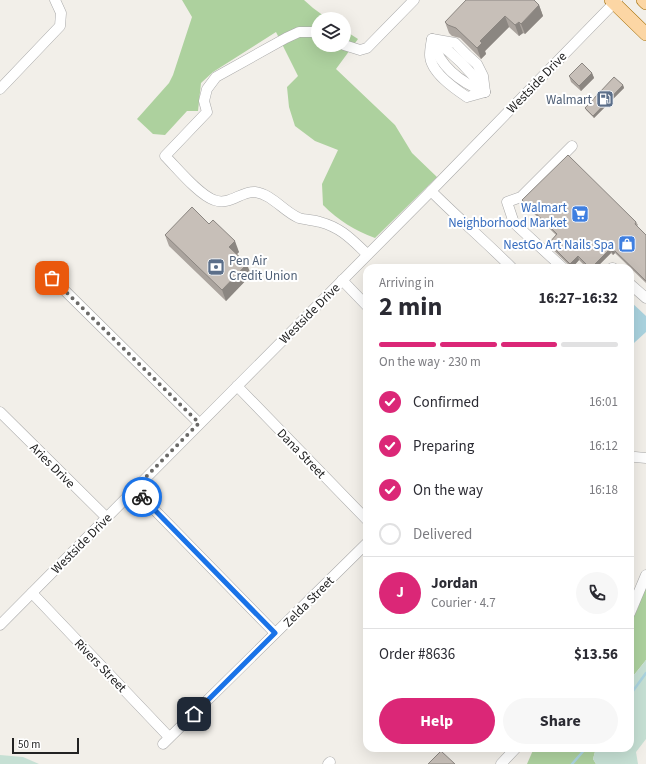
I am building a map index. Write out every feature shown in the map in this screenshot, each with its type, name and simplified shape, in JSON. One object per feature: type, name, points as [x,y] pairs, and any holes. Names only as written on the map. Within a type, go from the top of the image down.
[{"type":"main road","points":[[643,0],[646,3]]},
{"type":"main road","points":[[614,1],[646,34]]},
{"type":"main road","points":[[633,21],[646,30]]},
{"type":"street","points":[[0,89],[60,26],[61,13],[56,0]]},
{"type":"street","points":[[351,47],[360,50],[367,48],[414,0]]},
{"type":"street","name":"Westside Drive","points":[[0,625],[430,191],[614,1]]},
{"type":"street","points":[[311,32],[299,32],[286,38],[216,78],[207,89],[204,101],[207,112],[165,156],[201,193],[215,201],[227,201],[243,194],[254,192],[266,195],[299,218],[321,222],[348,235],[367,254]]},
{"type":"street","points":[[432,39],[455,43],[477,64],[483,76],[486,92]]},
{"type":"street","points":[[432,39],[446,60],[465,78],[486,92]]},
{"type":"street","points":[[432,39],[429,57],[435,70],[454,89],[467,97],[486,92]]},
{"type":"street","points":[[559,264],[514,223],[507,202],[521,197],[572,146]]},
{"type":"street","points":[[430,191],[508,264]]},
{"type":"street","points":[[52,278],[199,423]]},
{"type":"street","points":[[342,280],[363,302]]},
{"type":"street","points":[[634,288],[646,298]]},
{"type":"street","name":"Dana Street","points":[[236,386],[363,516]]},
{"type":"street","name":"Aries Drive","points":[[0,412],[106,517]]},
{"type":"street","points":[[635,457],[646,458]]},
{"type":"street","points":[[134,489],[275,633]]},
{"type":"street","name":"Zelda Street","points":[[166,740],[363,546]]},
{"type":"street","points":[[634,603],[646,575]]},
{"type":"street","name":"Rivers Street","points":[[32,593],[166,740]]},
{"type":"street","points":[[501,764],[512,752]]},
{"type":"green space","points":[[182,0],[304,0],[318,12],[311,12],[311,52],[348,52],[336,69],[395,125],[412,153],[437,177],[375,238],[360,232],[329,211],[323,205],[322,184],[338,150],[315,141],[295,126],[289,107],[287,87],[298,76],[276,32],[213,72],[201,83],[198,111],[187,111],[165,135],[153,134],[137,119],[169,83],[192,17]]},
{"type":"green space","points":[[351,34],[358,39],[351,49]]},
{"type":"green space","points":[[646,586],[646,660],[634,675],[634,615]]},
{"type":"green space","points":[[646,660],[646,739],[636,752],[638,764],[596,764],[593,759],[595,752],[634,752],[634,675]]},
{"type":"green space","points":[[532,752],[595,752],[593,759],[596,764],[527,764]]},
{"type":"green space","points":[[0,755],[23,757],[39,764],[0,764]]},
{"type":"water","points":[[634,305],[646,316],[646,332],[634,343]]},
{"type":"building","points":[[466,0],[534,0],[539,5],[521,24],[519,22],[515,25],[505,16],[480,41],[482,43],[477,48],[456,28],[445,22]]},
{"type":"building","points":[[582,63],[592,73],[579,86],[569,76]]},
{"type":"building","name":"Walmart","points":[[614,77],[623,85],[593,116],[585,108]]},
{"type":"building","name":"Walmart Neighborhood Market","points":[[568,155],[636,222],[635,224],[646,235],[646,281],[634,269],[634,264],[628,264],[614,250],[612,252],[610,249],[595,264],[586,264],[578,256],[570,264],[549,243],[557,234],[522,200]]},
{"type":"building","name":"Pen Air Credit Union","points":[[192,207],[209,224],[213,220],[235,241],[229,247],[247,264],[222,290],[165,235]]},
{"type":"building","points":[[440,752],[442,752],[455,764],[428,764]]},
{"type":"waterway","points":[[634,690],[646,673]]},
{"type":"waterway","points":[[572,764],[582,752]]},
{"type":"way so far","points":[[52,278],[199,423],[134,489],[142,497]]},
{"type":"place","name":"Walmart","points":[[605,99]]},
{"type":"place","name":"Walmart Neighborhood Market","points":[[580,214]]},
{"type":"place","name":"NestGo Art Nails Spa","points":[[627,244]]},
{"type":"place","name":"Pen Air Credit Union","points":[[216,267]]},
{"type":"route","points":[[142,497],[275,633],[194,714]]}]
